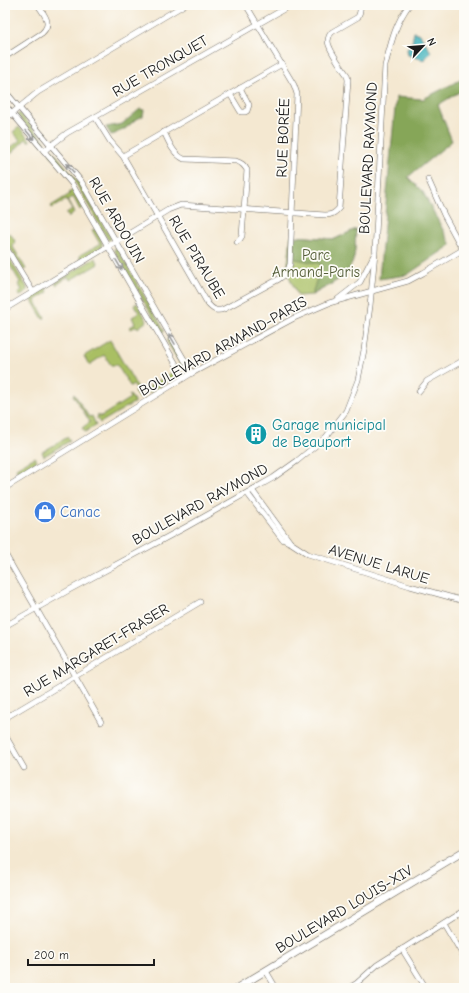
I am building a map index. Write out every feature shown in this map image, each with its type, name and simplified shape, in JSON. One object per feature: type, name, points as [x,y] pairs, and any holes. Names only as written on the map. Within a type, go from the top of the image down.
[{"type":"main road","name":"BOULEVARD LOUIS-XIV","points":[[237,988],[464,851]]},
{"type":"street","points":[[5,57],[46,30],[48,26],[47,19],[38,5]]},
{"type":"street","points":[[5,119],[38,92],[184,5]]},
{"type":"street","name":"RUE BORÉE","points":[[246,5],[282,64],[294,85],[297,94],[292,213]]},
{"type":"street","name":"RUE TRONQUET","points":[[44,151],[66,133],[291,5]]},
{"type":"street","points":[[5,309],[168,210],[181,205],[330,215],[336,212],[339,208],[348,80],[329,46],[328,39],[332,32],[358,17],[361,10],[360,5]]},
{"type":"street","name":"BOULEVARD RAYMOND","points":[[5,626],[273,478],[297,461],[326,437],[346,411],[358,380],[364,350],[372,291],[385,66],[392,38],[402,14],[409,5]]},
{"type":"street","points":[[123,156],[282,64]]},
{"type":"street","points":[[230,94],[242,112],[247,111],[249,105],[240,88]]},
{"type":"street","name":"RUE ARDOUIN","points":[[5,91],[81,181],[192,373]]},
{"type":"street","name":"RUE ARDOUIN","points":[[5,105],[72,184],[184,378]]},
{"type":"street","name":"RUE PIRAUBE","points":[[95,117],[110,141],[123,156],[208,304],[216,311],[224,309],[279,279],[288,271],[290,264],[292,213]]},
{"type":"street","points":[[164,132],[174,151],[184,159],[236,161],[243,164],[247,170],[242,236],[237,242]]},
{"type":"street","points":[[428,179],[444,215],[464,250]]},
{"type":"street","points":[[5,246],[33,292]]},
{"type":"street","name":"BOULEVARD ARMAND-PARIS","points":[[5,488],[192,373],[294,318],[336,301],[408,281],[464,250]]},
{"type":"street","points":[[336,301],[360,282],[375,252]]},
{"type":"street","points":[[419,391],[427,381],[464,360]]},
{"type":"street","name":"AVENUE LARUE","points":[[252,490],[291,543]]},
{"type":"street","name":"AVENUE LARUE","points":[[247,493],[282,539],[308,554],[410,586],[464,601]]},
{"type":"street","points":[[5,554],[101,722]]},
{"type":"street","name":"RUE MARGARET-FRASER","points":[[5,718],[200,602]]},
{"type":"street","points":[[5,735],[24,768]]},
{"type":"street","points":[[348,988],[358,983],[377,965],[464,910]]},
{"type":"street","points":[[444,923],[464,957]]},
{"type":"street","points":[[402,949],[426,988]]},
{"type":"street","points":[[266,971],[276,988]]},
{"type":"green space","points":[[462,79],[464,89],[438,105],[452,141],[408,177],[423,192],[451,245],[407,275],[379,279],[396,97],[423,99]]},
{"type":"green space","points":[[140,109],[144,110],[143,116],[135,120],[125,129],[111,135],[106,127],[122,124]]},
{"type":"green space","points":[[20,113],[45,142],[44,144],[42,144],[18,116]]},
{"type":"green space","points":[[19,127],[30,141],[26,139],[5,160],[5,152],[20,140],[13,132]]},
{"type":"green space","points":[[51,151],[53,151],[78,182],[111,238],[110,240],[108,240],[75,182],[50,154]]},
{"type":"green space","points":[[73,190],[82,208],[80,210],[73,197],[67,200],[74,213],[69,217],[66,213],[72,210],[66,200],[52,208],[51,206],[70,194],[69,193]]},
{"type":"green space","points":[[95,229],[102,241],[102,246],[80,261],[80,255],[100,244],[92,230]]},
{"type":"green space","name":"Parc Armand-Paris","points":[[356,229],[354,257],[350,267],[338,280],[312,295],[298,296],[287,272],[291,236],[335,239]]},
{"type":"green space","name":"Parc Armand-Paris","points":[[356,229],[354,257],[348,270],[338,280],[312,295],[321,264],[291,258],[293,236],[335,239]]},
{"type":"green space","points":[[10,233],[15,241],[13,247],[26,269],[24,271],[5,240],[5,236]]},
{"type":"green space","points":[[117,248],[164,330],[163,332],[161,331],[114,250]]},
{"type":"green space","points":[[5,251],[27,287],[26,292],[20,296],[18,293],[22,290],[18,284],[20,282],[5,257]]},
{"type":"green space","points":[[95,258],[98,262],[97,265],[70,280],[68,277],[56,285],[55,283]]},
{"type":"green space","points":[[46,288],[48,292],[35,300],[45,318],[43,319],[30,297]]},
{"type":"green space","points":[[137,303],[147,321],[138,328],[137,326],[131,329],[130,327],[135,324],[132,317],[139,313],[134,305]]},
{"type":"green space","points":[[168,339],[185,365],[184,367],[182,367],[167,341]]},
{"type":"green space","points":[[110,340],[143,397],[139,399],[134,392],[137,390],[133,385],[130,386],[117,365],[111,365],[104,355],[89,365],[84,356]]},
{"type":"green space","points":[[173,365],[177,373],[176,376],[149,393],[148,390],[150,386],[173,372],[171,366]]},
{"type":"green space","points":[[74,394],[89,417],[92,416],[96,425],[85,432],[82,428],[90,422],[73,395]]},
{"type":"green space","points":[[129,395],[135,402],[100,423],[97,418],[98,414],[100,417],[130,398]]},
{"type":"green space","points":[[68,437],[70,441],[44,456],[42,452]]},
{"type":"green space","points":[[35,457],[37,461],[18,473],[16,468]]},
{"type":"water","points":[[414,32],[420,34],[431,52],[424,60],[408,55],[407,49],[412,42]]},
{"type":"place","name":"Garage municipal de Beauport","points":[[256,434]]},
{"type":"place","name":"Canac","points":[[45,512]]}]
